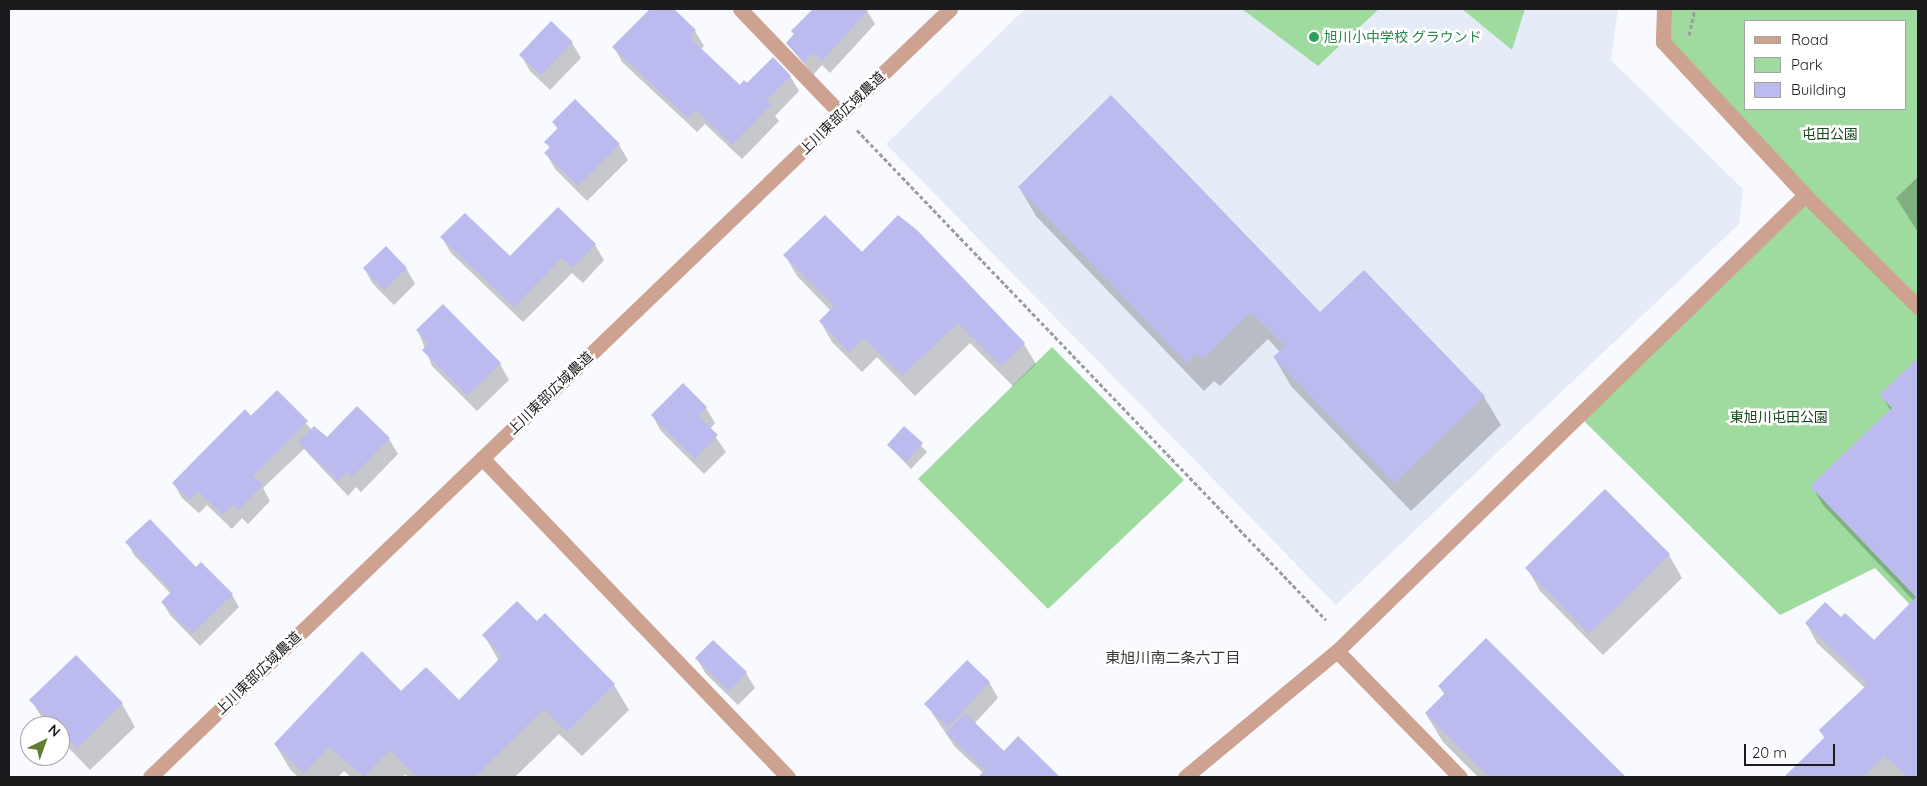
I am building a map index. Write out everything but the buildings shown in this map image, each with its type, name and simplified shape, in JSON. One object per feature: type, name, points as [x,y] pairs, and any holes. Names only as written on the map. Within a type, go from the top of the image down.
[{"type":"street","points":[[740,9],[841,114]]},
{"type":"street","name":"上川東部広域農道","points":[[150,777],[950,9]]},
{"type":"street","points":[[1664,9],[1663,42],[1805,194],[1918,307]]},
{"type":"street","points":[[1186,777],[1337,651],[1805,194]]},
{"type":"street","points":[[482,458],[788,777]]},
{"type":"street","points":[[1337,651],[1460,777]]},
{"type":"path","points":[[841,114],[1326,620]]},
{"type":"shaded area","points":[[1025,9],[1618,9],[1611,60],[1743,189],[1739,224],[1336,605],[886,144]]},
{"type":"green space","name":"旭川小中学校 グラウンド","points":[[1242,9],[1379,9],[1318,66]]},
{"type":"green space","name":"旭川小中学校 グラウンド","points":[[1462,9],[1525,9],[1512,50]]},
{"type":"green space","name":"東旭川屯田公園","points":[[1664,9],[1918,9],[1918,613],[1875,568],[1780,615],[1580,417],[1804,195],[1663,42]]},
{"type":"green space","points":[[1052,347],[1184,480],[1048,609],[918,479]]},
{"type":"place","name":"旭川小中学校 グラウンド","points":[[1314,37]]},
{"type":"district","name":"東旭川南二条六丁目","points":[[1173,658]]},
{"type":"park label","name":"屯田公園","points":[[1830,134]]}]
